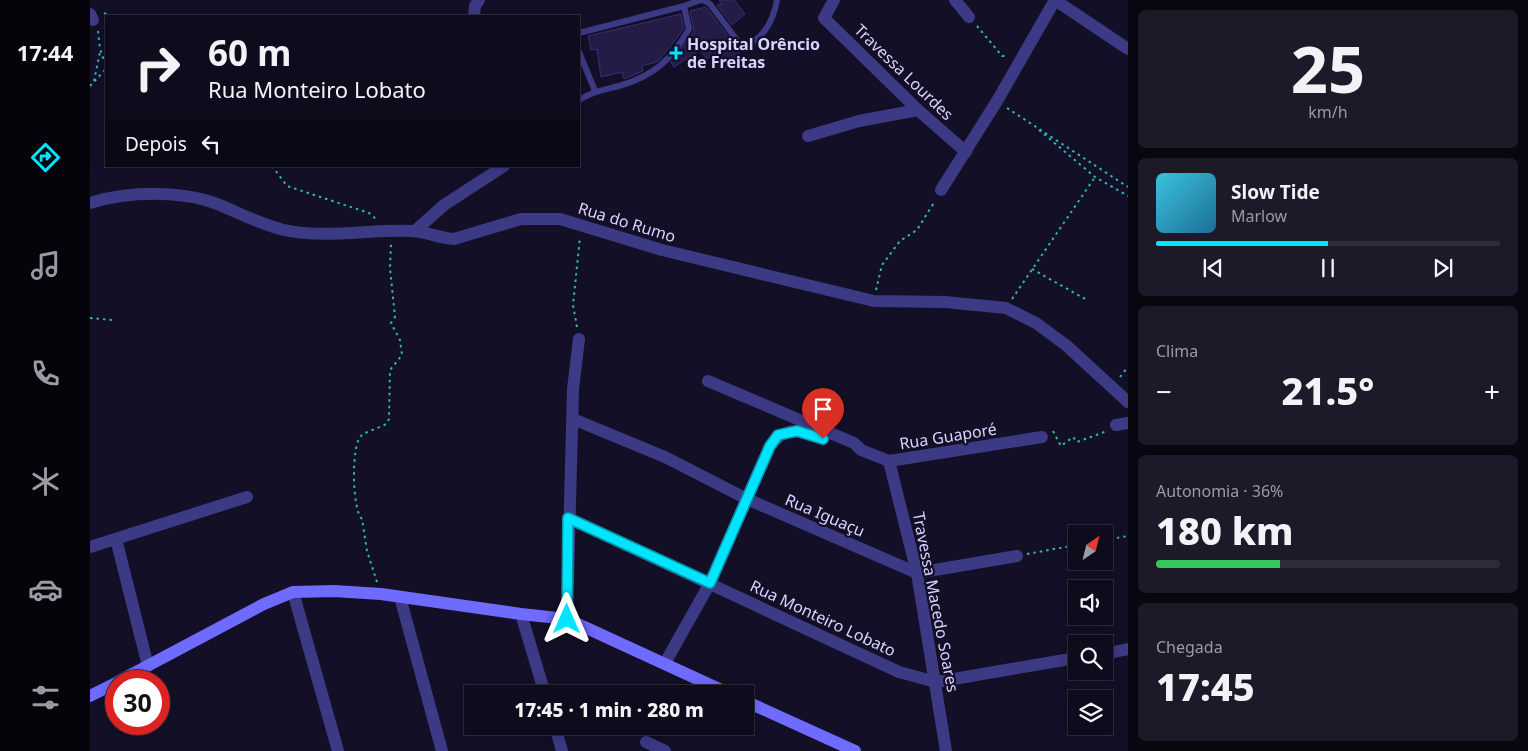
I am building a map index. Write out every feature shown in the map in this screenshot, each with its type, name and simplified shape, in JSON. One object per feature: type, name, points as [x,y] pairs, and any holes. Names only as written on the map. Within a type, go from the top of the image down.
[{"type":"main road","points":[[140,670],[219,626],[293,592],[334,591],[381,594],[567,619],[711,685]]},
{"type":"main road","points":[[90,696],[105,688]]},
{"type":"main road","points":[[754,705],[855,751]]},
{"type":"street","points":[[474,15],[479,0]]},
{"type":"street","name":"Travessa Lourdes","points":[[834,0],[824,18],[918,110],[966,152]]},
{"type":"street","points":[[955,0],[969,17]]},
{"type":"street","points":[[941,190],[997,101],[1055,0],[1128,49]]},
{"type":"street","points":[[808,136],[859,120],[918,110]]},
{"type":"street","points":[[415,231],[444,205],[502,167]]},
{"type":"street","name":"Rua do Rumo","points":[[90,203],[123,195],[148,193],[193,198],[218,204],[282,230],[302,233],[415,231],[436,237],[454,239],[521,219],[560,219],[662,250],[874,301],[945,302],[1006,308],[1036,323],[1067,346],[1128,402]]},
{"type":"street","points":[[567,619],[568,518],[573,389],[579,339]]},
{"type":"street","name":"Rua Guaporé","points":[[708,381],[854,443],[861,450],[889,461],[1042,437]]},
{"type":"street","name":"Rua Iguaçu","points":[[573,419],[664,457],[747,499],[917,573]]},
{"type":"street","points":[[665,663],[710,583],[770,446],[778,435],[797,431],[809,433],[851,450],[861,450]]},
{"type":"street","name":"Travessa Macedo Soares","points":[[889,461],[917,573],[946,751]]},
{"type":"street","points":[[90,547],[248,498]]},
{"type":"street","name":"Rua Monteiro Lobato","points":[[568,518],[900,672],[936,682],[1068,659]]},
{"type":"street","points":[[116,539],[148,666]]},
{"type":"street","points":[[917,573],[1017,556]]},
{"type":"street","points":[[293,592],[338,751]]},
{"type":"street","points":[[400,597],[442,751]]},
{"type":"street","points":[[521,614],[542,685]]},
{"type":"street","points":[[1113,652],[1128,650]]},
{"type":"street","points":[[558,735],[562,751]]},
{"type":"street","points":[[646,742],[665,751]]},
{"type":"lane","points":[[580,32],[702,0],[710,4],[740,44],[744,45],[757,40],[764,32],[775,12],[778,0]]},
{"type":"lane","points":[[580,99],[595,91],[652,74],[663,64],[689,29],[684,6]]},
{"type":"lane","points":[[580,54],[595,91]]},
{"type":"path","points":[[92,17],[97,26],[100,49],[105,65]]},
{"type":"path","points":[[969,17],[1002,56],[1012,56]]},
{"type":"path","points":[[94,81],[100,49]]},
{"type":"path","points":[[90,86],[105,69]]},
{"type":"path","points":[[997,101],[1128,187]]},
{"type":"path","points":[[1034,125],[1095,177],[1128,196]]},
{"type":"path","points":[[273,167],[286,186],[369,213],[376,219]]},
{"type":"path","points":[[1006,308],[1095,177]]},
{"type":"path","points":[[874,301],[882,265],[900,241],[917,230],[941,190]]},
{"type":"path","points":[[579,339],[573,305],[582,226]]},
{"type":"path","points":[[381,594],[367,551],[362,519],[358,515],[353,494],[356,444],[361,436],[386,424],[389,419],[390,370],[402,355],[400,340],[391,323],[395,316],[390,268],[392,232]]},
{"type":"path","points":[[1032,269],[1087,300]]},
{"type":"path","points":[[90,318],[113,320]]},
{"type":"path","points":[[1042,437],[1053,430],[1061,446],[1073,437],[1077,442],[1122,424]]},
{"type":"path","points":[[1113,538],[1128,536]]},
{"type":"path","points":[[1017,556],[1068,547]]},
{"type":"building","points":[[719,0],[734,0],[745,14],[732,25],[717,5],[722,4]]},
{"type":"building","points":[[706,7],[729,37],[742,59],[724,70],[712,55],[707,59],[700,50],[674,67],[671,62],[694,31],[690,11]]},
{"type":"building","points":[[681,14],[684,28],[657,62],[642,66],[643,71],[624,79],[622,72],[601,77],[597,49],[591,50],[588,36]]},
{"type":"place","name":"Hospital Orêncio de Freitas","points":[[676,53]]},
{"type":"route","points":[[567,619],[568,518],[710,583],[770,446],[778,435],[797,431],[809,433],[823,439]]}]
